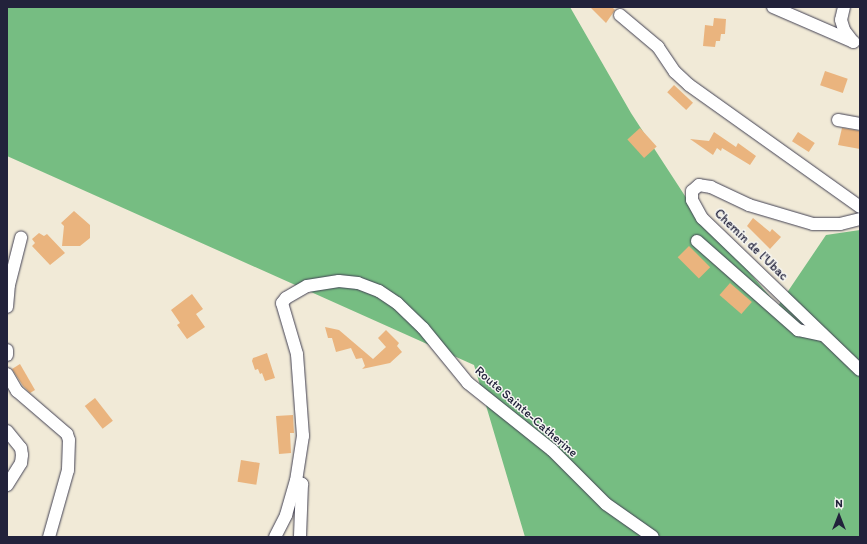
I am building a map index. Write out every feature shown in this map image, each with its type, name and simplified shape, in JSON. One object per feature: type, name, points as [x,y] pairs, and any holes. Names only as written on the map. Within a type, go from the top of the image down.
[{"type":"street","points":[[773,7],[857,45]]},
{"type":"street","points":[[844,7],[841,20],[844,30],[857,45]]},
{"type":"street","points":[[620,15],[658,47],[675,72],[689,85],[860,207]]},
{"type":"street","points":[[838,120],[860,124]]},
{"type":"street","name":"Chemin de l'Ubac","points":[[860,219],[840,224],[813,224],[749,205],[711,187],[699,185],[692,191],[692,200],[702,218],[860,370]]},
{"type":"street","points":[[7,307],[20,238]]},
{"type":"street","points":[[697,241],[798,330],[823,335]]},
{"type":"street","name":"Route Sainte-Catherine","points":[[275,537],[286,515],[296,481],[303,436],[297,354],[282,303],[286,298],[307,286],[339,281],[358,283],[379,291],[408,312],[468,383],[552,450],[606,504],[653,537]]},
{"type":"street","points":[[7,350],[7,355]]},
{"type":"street","points":[[7,374],[17,391],[67,434],[69,440],[68,470],[49,537]]},
{"type":"street","points":[[7,431],[21,448],[22,455],[21,463],[7,485]]},
{"type":"street","points":[[296,481],[302,484],[300,537]]},
{"type":"green space","points":[[7,7],[570,7],[631,113],[687,199],[778,306],[826,235],[860,230],[860,537],[525,537],[474,365],[7,156]]},
{"type":"building","points":[[590,7],[612,7],[615,10],[606,23]]},
{"type":"building","points":[[714,18],[726,19],[725,34],[721,34],[720,41],[716,41],[715,47],[703,46],[705,25],[713,26]]},
{"type":"building","points":[[825,71],[848,79],[843,93],[820,85]]},
{"type":"building","points":[[674,85],[693,103],[686,110],[667,92]]},
{"type":"building","points":[[640,128],[657,147],[644,158],[627,139]]},
{"type":"building","points":[[842,128],[860,131],[860,149],[838,145]]},
{"type":"building","points":[[714,132],[736,147],[738,143],[756,156],[750,165],[722,148],[721,151],[717,148],[713,155],[690,139],[709,141]]},
{"type":"building","points":[[798,132],[815,143],[809,152],[792,141]]},
{"type":"building","points":[[74,211],[90,225],[90,238],[80,246],[62,246],[64,226],[61,223]]},
{"type":"building","points":[[753,218],[770,232],[772,229],[781,237],[770,249],[747,226]]},
{"type":"building","points":[[39,233],[44,236],[47,234],[65,253],[50,265],[32,246],[35,243],[32,239]]},
{"type":"building","points":[[689,246],[710,267],[699,279],[678,257]]},
{"type":"building","points":[[730,283],[752,302],[741,314],[720,295]]},
{"type":"building","points":[[192,294],[203,309],[196,314],[205,327],[187,339],[177,325],[180,323],[171,310]]},
{"type":"building","points":[[325,327],[339,330],[373,359],[386,347],[378,338],[386,330],[399,343],[397,346],[402,352],[390,363],[362,369],[365,366],[362,358],[356,359],[351,348],[336,352],[332,338],[328,338]]},
{"type":"building","points":[[267,353],[275,378],[265,381],[262,373],[260,374],[258,369],[255,370],[252,361],[253,358]]},
{"type":"building","points":[[20,364],[35,390],[30,393],[23,386],[12,369]]},
{"type":"building","points":[[95,398],[113,421],[103,429],[85,406]]},
{"type":"building","points":[[293,415],[294,433],[290,433],[291,453],[279,454],[276,416]]},
{"type":"building","points":[[241,460],[260,463],[256,485],[238,482]]}]
